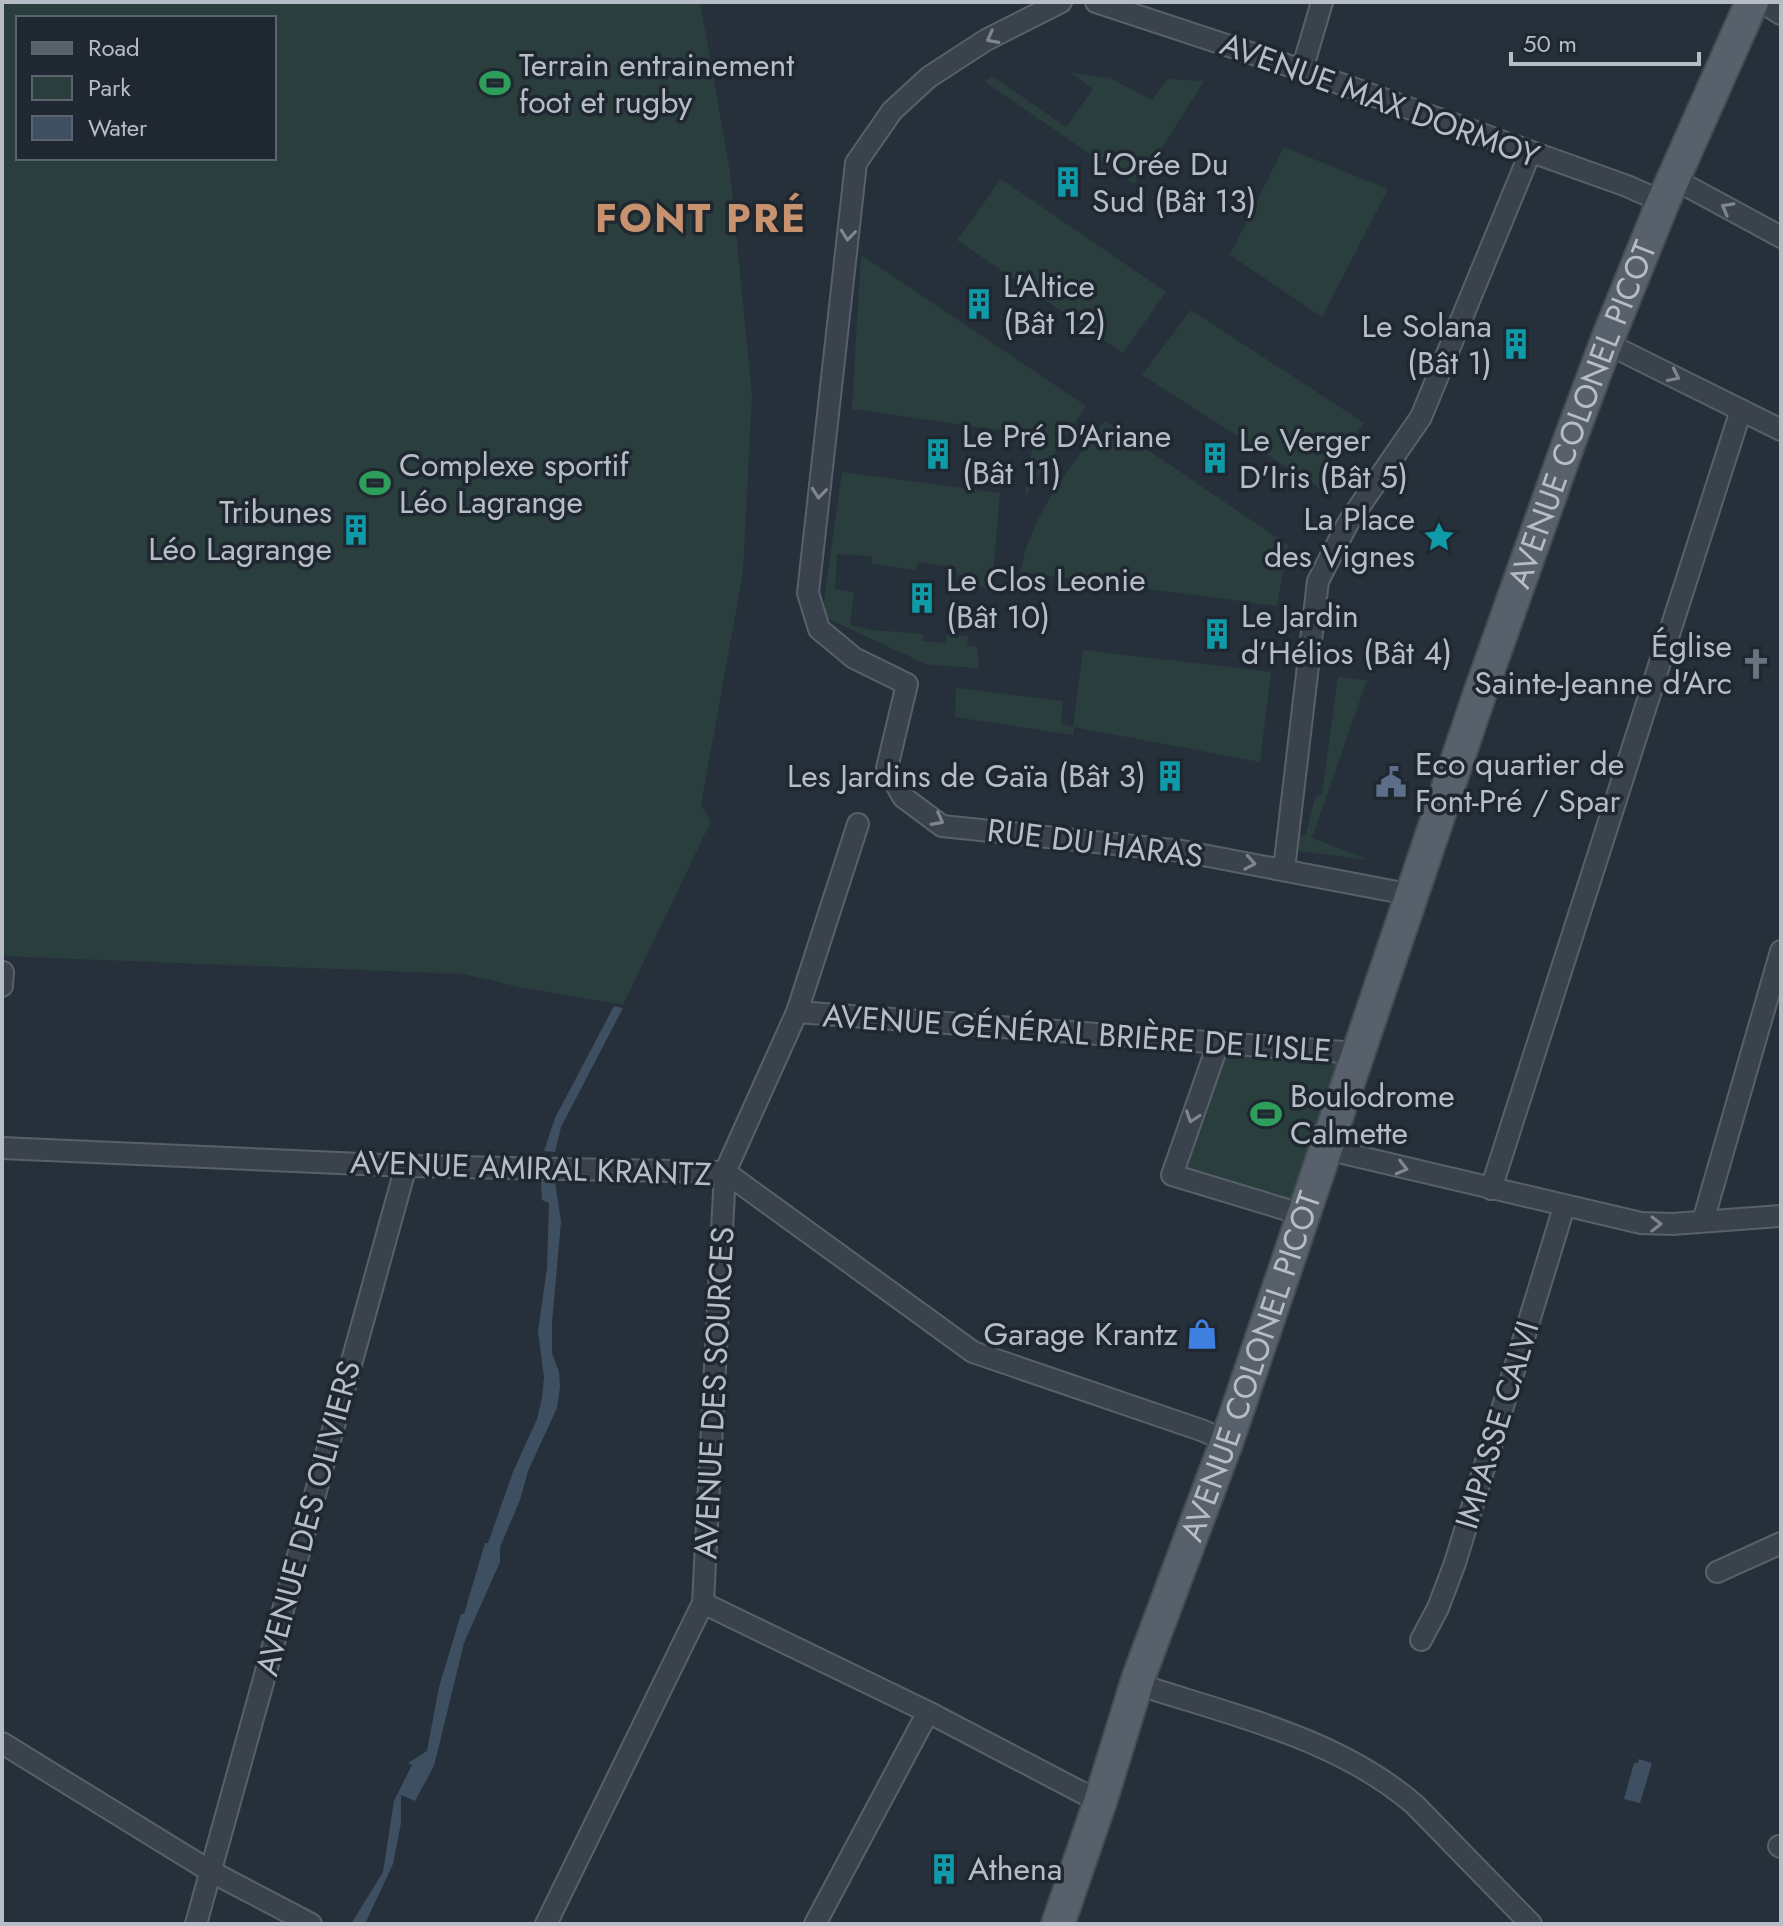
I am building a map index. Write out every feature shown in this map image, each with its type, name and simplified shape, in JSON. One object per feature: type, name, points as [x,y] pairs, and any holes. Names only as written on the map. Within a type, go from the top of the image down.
[{"type":"main road","name":"AVENUE COLONEL PICOT","points":[[1058,1924],[1137,1684],[1227,1441],[1480,693],[1606,343],[1668,190],[1752,2]]},
{"type":"street","name":"RUE DU HARAS","points":[[1061,2],[986,40],[929,77],[892,111],[856,163],[808,593],[819,629],[854,658],[907,684],[887,768],[903,797],[942,826],[1182,851],[1413,895]]},
{"type":"street","name":"AVENUE MAX DORMOY","points":[[1096,2],[1302,70],[1627,186],[1668,190],[1781,237]]},
{"type":"street","points":[[1302,70],[1322,2]]},
{"type":"street","points":[[1762,2],[1781,14]]},
{"type":"street","points":[[1284,869],[1318,581],[1348,523],[1421,417],[1530,153]]},
{"type":"street","points":[[1606,343],[1781,430]]},
{"type":"street","points":[[1491,1189],[1741,410]]},
{"type":"street","name":"AVENUE DES SOURCES","points":[[703,1603],[725,1172],[797,1012],[858,824]]},
{"type":"street","points":[[1703,1221],[1781,951]]},
{"type":"street","points":[[2,986],[3,972]]},
{"type":"street","name":"AVENUE GÉNÉRAL BRIÈRE DE L'ISLE","points":[[797,1012],[1357,1053]]},
{"type":"street","points":[[1218,1044],[1172,1175],[1304,1215]]},
{"type":"street","name":"AVENUE AMIRAL KRANTZ","points":[[2,1148],[406,1166],[725,1172],[973,1352],[1227,1441]]},
{"type":"street","points":[[1326,1149],[1641,1223],[1781,1216]]},
{"type":"street","name":"AVENUE DES OLIVIERS","points":[[196,1924],[406,1166]]},
{"type":"street","name":"IMPASSE CALVI","points":[[1421,1640],[1442,1600],[1455,1563],[1564,1207]]},
{"type":"street","points":[[1717,1572],[1781,1543]]},
{"type":"street","points":[[546,1924],[703,1603],[928,1712],[1100,1802]]},
{"type":"street","points":[[1137,1684],[1285,1733],[1330,1751],[1370,1772],[1415,1805],[1531,1924]]},
{"type":"street","points":[[815,1924],[928,1712]]},
{"type":"street","points":[[2,1743],[210,1871],[311,1924]]},
{"type":"green space","name":"Complexe sportif Léo Lagrange","points":[[2,2],[700,2],[730,171],[752,394],[743,572],[701,805],[711,821],[623,1005],[464,974],[2,956]]},
{"type":"green space","points":[[1071,73],[1110,78],[1152,100],[1167,79],[1204,81],[1163,146],[1134,184],[985,82],[992,76],[1066,127],[1093,89]]},
{"type":"green space","points":[[1284,147],[1388,189],[1322,317],[1230,255]]},
{"type":"green space","points":[[1001,179],[1166,292],[1123,353],[957,240]]},
{"type":"green space","points":[[861,255],[1086,406],[1025,496],[1034,435],[852,409]]},
{"type":"green space","points":[[1191,310],[1364,423],[1319,488],[1142,375]]},
{"type":"green space","points":[[1105,421],[1288,545],[1277,606],[1020,572],[1033,530],[1043,511],[1065,474]]},
{"type":"green space","points":[[842,472],[1000,493],[992,588],[977,587],[978,575],[957,575],[956,567],[918,562],[917,570],[872,564],[872,556],[837,554],[835,589],[854,592],[850,625],[923,634],[922,641],[945,643],[947,634],[968,637],[967,646],[977,646],[979,668],[928,665],[822,616]]},
{"type":"green space","points":[[1083,650],[1271,672],[1260,762],[1074,727],[1074,735],[955,717],[956,688],[1063,701],[1061,724],[1073,727]]},
{"type":"green space","points":[[1338,677],[1367,680],[1312,838],[1370,860],[1298,851],[1295,836],[1306,834],[1315,798],[1322,794]]},
{"type":"green space","points":[[1222,1048],[1344,1061],[1294,1205],[1178,1171]]},
{"type":"water","points":[[614,1006],[623,1008],[561,1127],[555,1152],[544,1151],[555,1118]]},
{"type":"water","points":[[541,1181],[555,1182],[561,1221],[552,1323],[552,1353],[559,1372],[560,1387],[557,1408],[528,1471],[520,1500],[500,1547],[500,1562],[464,1643],[434,1766],[415,1801],[401,1795],[401,1823],[393,1864],[365,1924],[351,1924],[383,1872],[394,1801],[412,1765],[408,1763],[427,1751],[439,1687],[461,1614],[464,1614],[485,1543],[488,1543],[513,1472],[537,1419],[544,1377],[538,1331],[547,1268],[549,1203],[542,1200]]},
{"type":"water","points":[[1639,1759],[1652,1763],[1640,1803],[1624,1799],[1634,1763],[1638,1763]]},
{"type":"place","name":"Terrain entrainement foot et rugby","points":[[495,83]]},
{"type":"place","name":"L'Orée Du Sud (Bât 13)","points":[[1068,182]]},
{"type":"place","name":"L'Altice (Bât 12)","points":[[979,304]]},
{"type":"place","name":"Le Solana (Bât 1)","points":[[1516,344]]},
{"type":"place","name":"Le Pré D'Ariane (Bât 11)","points":[[938,454]]},
{"type":"place","name":"Le Verger D'Iris (Bât 5)","points":[[1215,458]]},
{"type":"place","name":"Complexe sportif Léo Lagrange","points":[[375,483]]},
{"type":"place","name":"Tribunes Léo Lagrange","points":[[356,530]]},
{"type":"place","name":"La Place des Vignes","points":[[1439,537]]},
{"type":"place","name":"Le Clos Leonie (Bât 10)","points":[[922,598]]},
{"type":"place","name":"Le Jardin d’Hélios (Bât 4)","points":[[1217,634]]},
{"type":"place","name":"Église Sainte-Jeanne d'Arc","points":[[1756,664]]},
{"type":"place","name":"Les Jardins de Gaïa (Bât 3)","points":[[1170,776]]},
{"type":"place","name":"Eco quartier de Font-Pré / Spar","points":[[1391,782]]},
{"type":"place","name":"Boulodrome Calmette","points":[[1266,1114]]},
{"type":"place","name":"Garage Krantz","points":[[1202,1334]]},
{"type":"place","name":"Athena","points":[[944,1869]]},
{"type":"district","name":"FONT PRÉ","points":[[701,218]]}]
